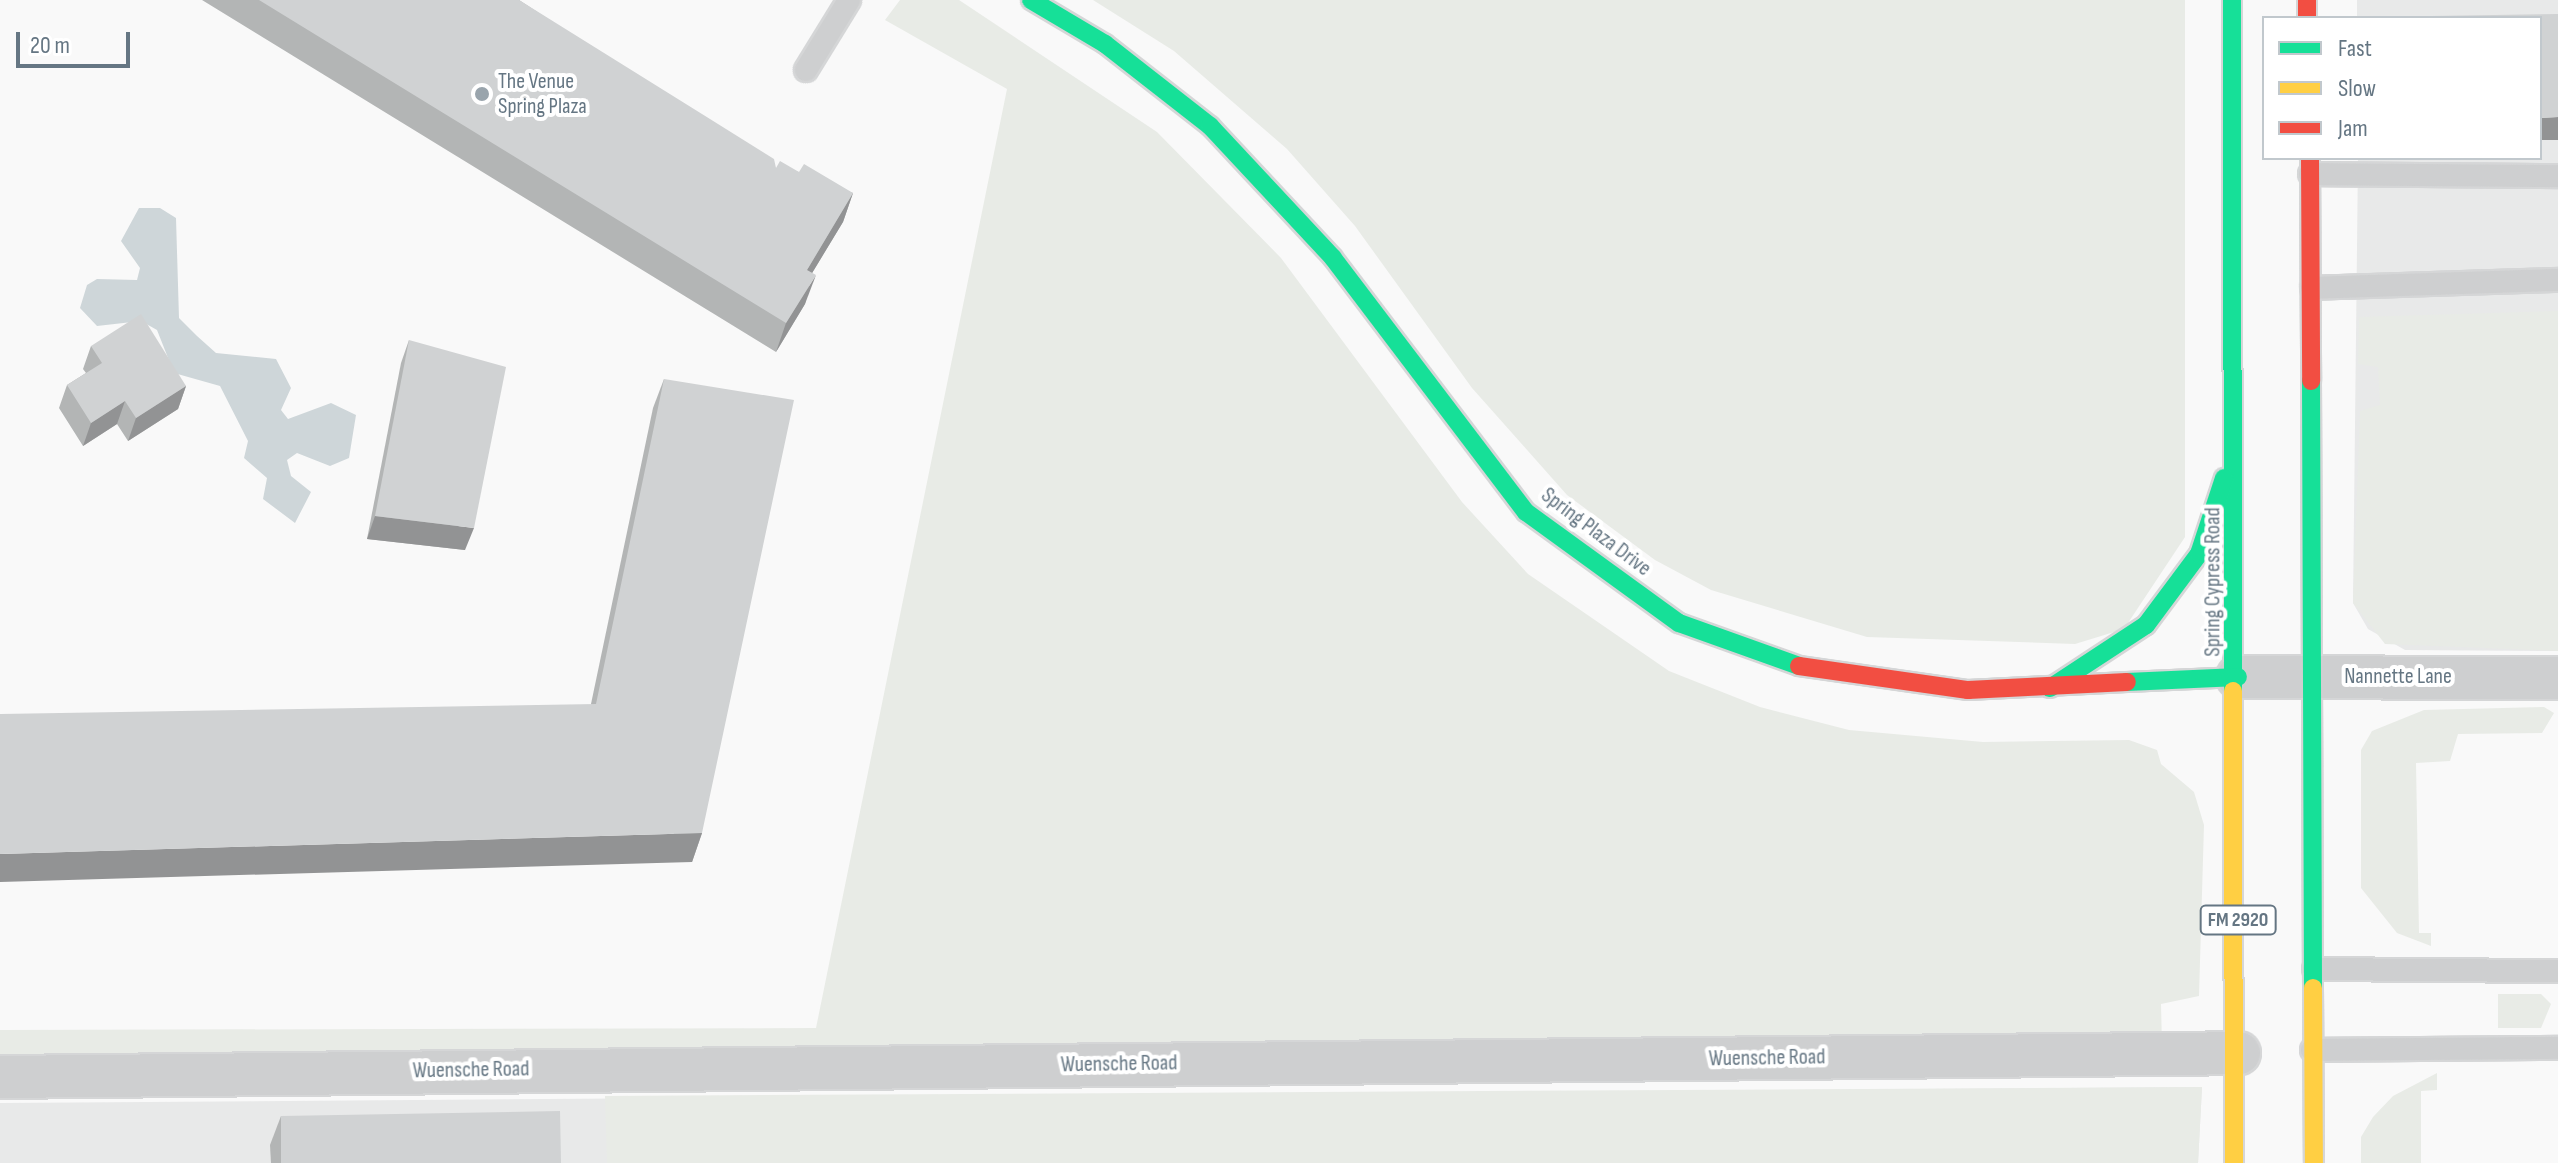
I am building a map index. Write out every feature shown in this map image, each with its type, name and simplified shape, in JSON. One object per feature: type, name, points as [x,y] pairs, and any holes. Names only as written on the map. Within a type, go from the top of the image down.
[{"type":"main road","name":"Spring Plaza Drive","points":[[1031,0],[1105,44],[1210,126],[1333,258],[1526,512],[1679,623],[1823,674],[1968,690],[2238,677]]},
{"type":"main road","name":"Spring Cypress Road","points":[[2232,0],[2239,1053],[2234,1163]]},
{"type":"main road","points":[[2310,166],[2314,1163]]},
{"type":"main road","points":[[2050,688],[2155,613],[2199,554],[2236,441]]},
{"type":"main road","points":[[2236,1124],[2253,1150]]},
{"type":"street","name":"Nannette Lane","points":[[2238,677],[2558,678]]},
{"type":"street","name":"Wuensche Road","points":[[0,1077],[2239,1053]]},
{"type":"lane","points":[[806,70],[849,0]]},
{"type":"lane","points":[[2310,166],[2558,176]]},
{"type":"lane","points":[[2312,288],[2558,280]]},
{"type":"lane","points":[[2314,969],[2558,971]]},
{"type":"lane","points":[[2312,1050],[2558,1048]]},
{"type":"shaded area","points":[[900,0],[959,0],[1157,132],[1281,258],[1462,502],[1528,574],[1669,671],[1760,707],[1849,730],[1983,742],[2129,740],[2157,750],[2161,764],[2194,792],[2204,825],[2199,996],[2161,1004],[2162,1045],[0,1070],[0,1030],[816,1028],[1007,89],[885,20]]},
{"type":"shaded area","points":[[1093,0],[2185,0],[2185,537],[2124,629],[2075,644],[1867,637],[1711,590],[1655,560],[1567,495],[1472,388],[1355,226],[1287,149],[1174,51]]},
{"type":"shaded area","points":[[2357,0],[2558,0],[2558,651],[2405,650],[2368,629],[2353,603],[2358,160],[2542,160],[2542,16],[2357,16]]},
{"type":"shaded area","points":[[139,208],[160,208],[176,218],[179,318],[197,336],[216,353],[276,359],[291,388],[281,410],[288,419],[331,403],[356,415],[349,458],[330,466],[297,453],[287,460],[291,476],[311,492],[295,523],[263,499],[267,478],[244,458],[248,441],[220,386],[174,373],[157,330],[141,321],[97,326],[80,308],[87,285],[97,279],[137,280],[140,268],[121,241]]},
{"type":"shaded area","points":[[2558,311],[2558,651],[2385,644],[2353,603],[2360,411],[2380,405],[2378,367],[2358,364],[2359,317]]},
{"type":"shaded area","points":[[2544,707],[2554,713],[2542,733],[2458,734],[2450,761],[2416,763],[2419,933],[2431,933],[2431,946],[2397,933],[2361,888],[2361,750],[2372,731],[2424,710]]},
{"type":"shaded area","points":[[2498,994],[2541,994],[2551,1004],[2541,1028],[2498,1028]]},
{"type":"shaded area","points":[[2437,1073],[2437,1090],[2421,1091],[2421,1163],[2361,1163],[2361,1137],[2373,1117],[2393,1096]]},
{"type":"shaded area","points":[[2202,1087],[2198,1163],[0,1163],[0,1103]]},
{"type":"shaded area","points":[[2202,1087],[2198,1163],[607,1163],[605,1096]]},
{"type":"building","name":"The Venue Spring Plaza","points":[[259,0],[519,0],[774,159],[776,168],[780,161],[799,172],[804,164],[853,193],[807,270],[816,275],[786,323]]},
{"type":"building","points":[[2558,14],[2558,117],[2542,118],[2542,16],[2431,16]]},
{"type":"building","points":[[141,314],[186,386],[136,418],[125,401],[91,423],[67,385],[102,363],[91,346]]},
{"type":"building","points":[[409,340],[506,367],[474,528],[375,516]]},
{"type":"building","points":[[664,379],[794,400],[702,833],[0,854],[0,714],[596,704]]},
{"type":"building","points":[[560,1111],[561,1163],[281,1163],[281,1116]]},
{"type":"traffic: fast","points":[[1031,0],[1105,44],[1210,126],[1333,258],[1526,512],[1679,623],[1799,666]]},
{"type":"traffic: fast","points":[[2232,0],[2233,691]]},
{"type":"traffic: fast","points":[[2311,381],[2313,988]]},
{"type":"traffic: fast","points":[[2050,688],[2146,625],[2199,554],[2224,478]]},
{"type":"traffic: fast","points":[[2127,682],[2238,677]]},
{"type":"traffic: slow","points":[[2233,691],[2234,1163]]},
{"type":"traffic: slow","points":[[2313,988],[2314,1163]]},
{"type":"traffic: jam","points":[[2307,0],[2307,16]]},
{"type":"traffic: jam","points":[[2310,160],[2311,381]]},
{"type":"traffic: jam","points":[[1799,666],[1968,690],[2127,682]]},
{"type":"place","name":"The Venue Spring Plaza","points":[[482,94]]}]
